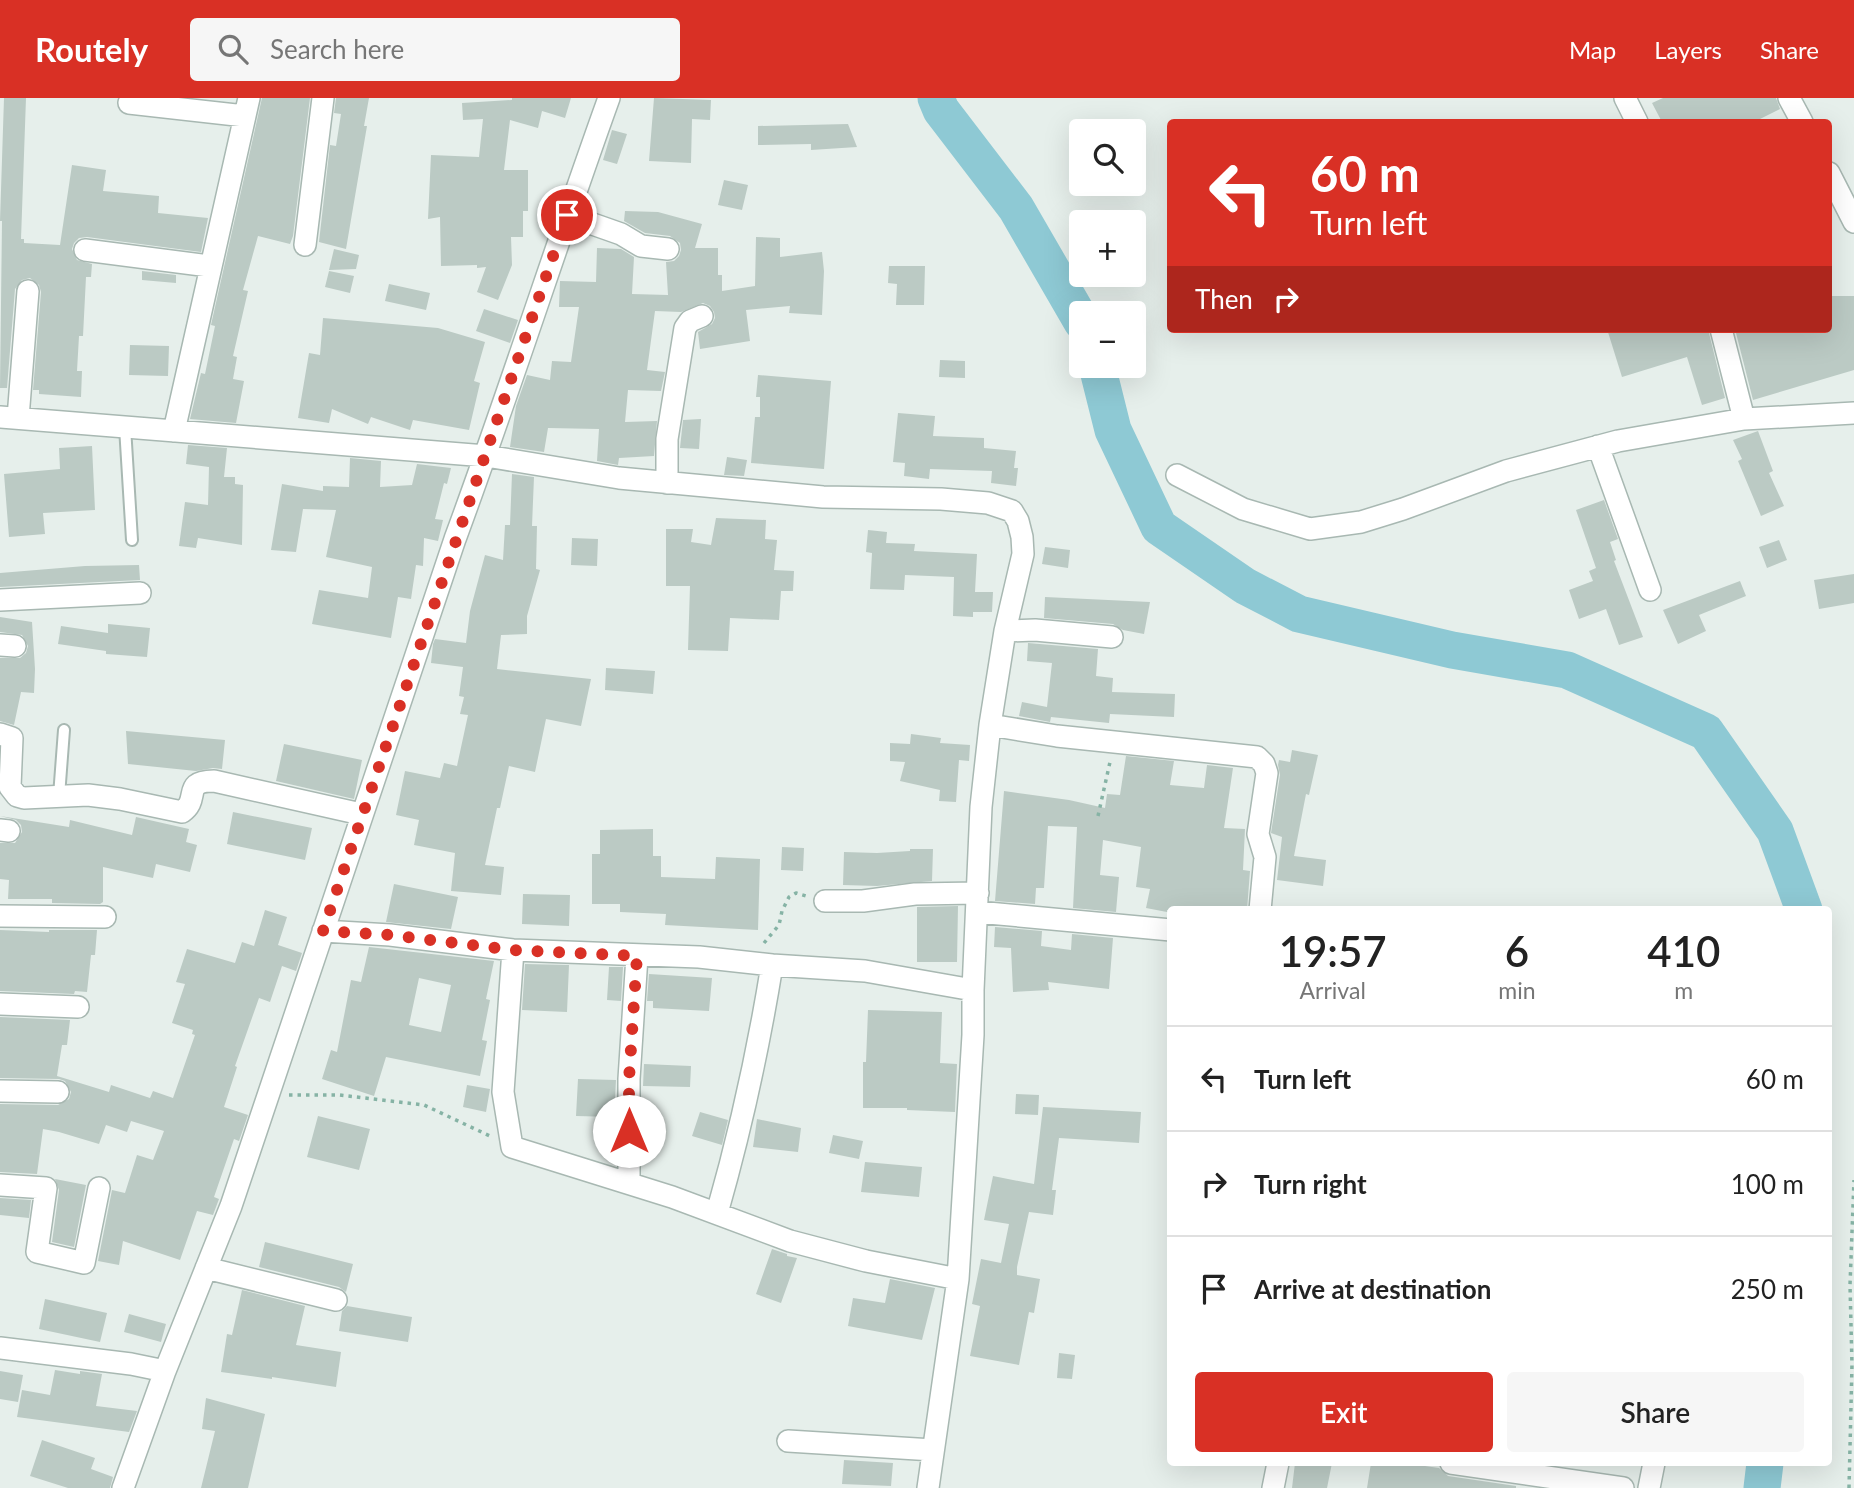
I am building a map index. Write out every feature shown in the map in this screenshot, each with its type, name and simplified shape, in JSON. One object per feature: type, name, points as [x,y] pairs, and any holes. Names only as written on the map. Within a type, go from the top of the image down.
[{"type":"street","points":[[305,244],[323,98]]},
{"type":"street","points":[[123,1488],[164,1371],[231,1206],[361,814],[609,98]]},
{"type":"street","points":[[1625,98],[1636,119]]},
{"type":"street","points":[[1789,98],[1800,119]]},
{"type":"street","points":[[129,103],[247,107],[174,430]]},
{"type":"street","points":[[1832,179],[1854,222]]},
{"type":"street","points":[[567,215],[621,234],[641,246],[668,249]]},
{"type":"street","points":[[85,250],[209,267]]},
{"type":"street","points":[[28,291],[9,418],[486,456],[667,483],[822,497],[964,501],[988,503],[1012,511],[1018,521],[1023,554],[1005,631],[990,725],[981,807],[968,1145],[958,1279],[928,1488]]},
{"type":"street","points":[[667,483],[667,439],[685,328],[690,321],[702,316]]},
{"type":"street","points":[[1722,333],[1744,419]]},
{"type":"street","points":[[1177,475],[1243,509],[1310,528],[1361,522],[1506,471],[1598,446],[1744,419],[1854,413]]},
{"type":"street","points":[[1598,446],[1650,590]]},
{"type":"street","points":[[0,600],[140,593]]},
{"type":"street","points":[[1005,631],[1035,630],[1112,638]]},
{"type":"street","points":[[990,725],[1115,743],[1257,757],[1264,764],[1267,773],[1258,835],[1265,857],[1260,906]]},
{"type":"street","points":[[0,734],[12,738],[11,792],[24,798],[88,795],[182,812],[188,808],[194,786],[200,781],[214,781],[361,814]]},
{"type":"street","points":[[825,901],[863,901],[915,894],[1167,929]]},
{"type":"street","points":[[0,916],[106,917]]},
{"type":"street","points":[[323,931],[390,935],[513,950],[699,957],[874,972],[973,990]]},
{"type":"street","points":[[513,950],[503,1093],[512,1147],[718,1213],[790,1241],[866,1261],[958,1279]]},
{"type":"street","points":[[629,1183],[629,1079],[637,956]]},
{"type":"street","points":[[718,1213],[758,1054],[772,965]]},
{"type":"street","points":[[0,1004],[78,1007]]},
{"type":"street","points":[[0,1091],[58,1092]]},
{"type":"street","points":[[0,1185],[46,1188],[37,1252],[84,1263],[99,1188]]},
{"type":"street","points":[[206,1268],[336,1300]]},
{"type":"street","points":[[0,1348],[131,1364],[164,1371]]},
{"type":"street","points":[[788,1441],[933,1450]]},
{"type":"street","points":[[1273,1488],[1277,1466]]},
{"type":"street","points":[[1472,1466],[1623,1488]]},
{"type":"street","points":[[1648,1488],[1653,1466]]},
{"type":"lane","points":[[125,427],[132,540]]},
{"type":"lane","points":[[58,796],[64,730]]},
{"type":"path","points":[[1098,816],[1115,743]]},
{"type":"path","points":[[748,961],[779,925],[789,897],[796,893],[825,901]]},
{"type":"path","points":[[269,1095],[340,1095],[424,1105],[512,1147]]},
{"type":"path","points":[[1849,1488],[1852,1365],[1850,1285],[1854,1180]]},
{"type":"building","points":[[4,98],[26,98],[21,239],[24,239],[24,243],[60,245],[72,165],[106,170],[103,191],[159,196],[158,213],[208,218],[201,252],[87,237],[79,238],[74,243],[72,249],[77,260],[92,264],[91,277],[86,277],[83,336],[79,336],[77,371],[82,371],[81,397],[39,394],[39,390],[33,390],[41,292],[39,285],[30,278],[22,280],[15,289],[7,388],[0,388],[0,221]]},
{"type":"building","points":[[262,98],[310,98],[293,236],[290,244],[258,236],[243,290],[248,291],[233,356],[237,357],[233,379],[244,381],[236,423],[190,419],[201,373],[205,374],[215,326],[211,325]]},
{"type":"building","points":[[336,98],[369,98],[364,126],[367,126],[346,249],[319,242],[330,145],[336,146],[341,114],[334,113]]},
{"type":"building","points":[[512,98],[571,98],[565,118],[542,111],[538,128],[510,120],[504,170],[528,170],[528,211],[523,211],[523,237],[511,237],[512,265],[498,300],[477,292],[486,267],[441,266],[440,217],[428,219],[431,155],[479,157],[483,119],[463,120],[462,103]]},
{"type":"building","points":[[654,98],[711,100],[710,120],[692,119],[691,163],[649,161]]},
{"type":"building","points":[[1663,98],[1776,98],[1780,109],[1760,119],[1660,119],[1652,103]]},
{"type":"building","points":[[848,124],[857,147],[811,150],[811,144],[758,145],[758,126]]},
{"type":"building","points":[[612,130],[627,134],[617,164],[603,160]]},
{"type":"building","points":[[724,180],[748,185],[742,210],[718,205]]},
{"type":"building","points":[[625,211],[658,212],[702,224],[695,248],[718,248],[718,275],[722,275],[722,291],[755,286],[756,237],[780,238],[780,257],[822,252],[822,315],[789,313],[790,306],[746,310],[750,341],[700,349],[698,332],[712,324],[715,318],[710,306],[703,303],[681,312],[655,311],[647,370],[665,372],[661,391],[628,390],[625,422],[657,421],[654,456],[619,458],[618,465],[597,461],[599,429],[548,428],[544,452],[510,447],[516,406],[527,375],[550,380],[552,361],[571,362],[579,307],[559,307],[560,281],[596,282],[597,248],[621,249],[634,257],[632,294],[668,295],[666,262],[674,261],[679,256],[680,243],[670,236],[645,233],[624,221]]},
{"type":"building","points":[[334,249],[359,255],[356,269],[329,270]]},
{"type":"building","points":[[889,266],[925,266],[924,305],[896,305],[897,284],[888,283]]},
{"type":"building","points":[[142,271],[176,275],[176,283],[142,280]]},
{"type":"building","points":[[329,271],[354,276],[350,293],[325,287]]},
{"type":"building","points":[[389,284],[430,293],[426,310],[385,301]]},
{"type":"building","points":[[1832,296],[1854,296],[1854,370],[1753,400],[1736,333],[1832,333]]},
{"type":"building","points":[[484,309],[518,320],[510,343],[476,331]]},
{"type":"building","points":[[323,318],[438,328],[485,342],[474,381],[480,383],[469,430],[413,420],[410,430],[371,417],[368,424],[332,409],[329,423],[298,418],[309,353],[320,355]]},
{"type":"building","points":[[1608,333],[1709,333],[1725,398],[1702,405],[1687,357],[1622,377]]},
{"type":"building","points":[[130,345],[169,346],[168,376],[129,375]]},
{"type":"building","points":[[940,360],[965,361],[965,378],[939,377]]},
{"type":"building","points":[[758,375],[831,381],[824,469],[751,463],[755,417],[760,417],[760,397],[756,397]]},
{"type":"building","points":[[898,413],[935,416],[933,436],[984,438],[984,448],[1016,451],[1016,486],[991,483],[992,471],[930,469],[929,479],[904,476],[905,463],[893,462]]},
{"type":"building","points":[[701,419],[699,449],[680,448],[683,420]]},
{"type":"building","points":[[1758,431],[1773,471],[1769,473],[1784,506],[1761,516],[1738,461],[1742,459],[1733,440]]},
{"type":"building","points":[[188,445],[227,448],[224,477],[235,477],[235,484],[243,485],[242,545],[198,538],[196,548],[179,546],[185,502],[208,505],[209,467],[186,464]]},
{"type":"building","points":[[92,446],[95,510],[43,513],[45,534],[9,537],[4,474],[60,469],[59,448]]},
{"type":"building","points":[[727,457],[747,460],[744,476],[724,475]]},
{"type":"building","points":[[350,458],[381,461],[380,487],[412,485],[417,464],[451,468],[447,484],[444,483],[435,519],[443,520],[438,541],[424,538],[423,566],[416,565],[411,599],[398,597],[391,638],[312,624],[319,590],[368,598],[372,567],[326,557],[336,510],[303,509],[296,552],[271,550],[282,484],[323,491],[323,486],[349,487]]},
{"type":"building","points":[[512,474],[534,477],[532,526],[537,526],[536,569],[540,570],[527,616],[527,634],[501,635],[497,669],[591,679],[581,726],[546,719],[535,772],[509,766],[485,865],[504,867],[501,895],[451,891],[455,853],[414,845],[419,820],[396,815],[405,771],[440,778],[444,763],[457,766],[468,715],[460,714],[464,697],[459,696],[463,667],[431,663],[433,644],[435,639],[466,643],[470,611],[485,555],[503,560],[505,525],[510,525]]},
{"type":"building","points":[[1604,500],[1618,539],[1610,542],[1616,560],[1614,561],[1643,637],[1619,645],[1606,609],[1579,619],[1569,590],[1593,581],[1589,571],[1596,568],[1576,510]]},
{"type":"building","points":[[716,518],[766,520],[765,539],[777,540],[774,570],[794,571],[793,591],[781,591],[779,620],[730,618],[728,651],[688,650],[690,586],[666,586],[666,529],[693,529],[691,542],[711,545]]},
{"type":"building","points":[[868,530],[887,532],[886,543],[915,544],[914,551],[977,554],[975,592],[993,592],[992,612],[973,612],[973,617],[953,616],[954,577],[905,575],[904,590],[870,589],[872,553],[866,552]]},
{"type":"building","points":[[572,538],[598,539],[597,566],[571,565]]},
{"type":"building","points":[[1779,540],[1787,560],[1767,568],[1759,547]]},
{"type":"building","points":[[1045,547],[1070,550],[1068,568],[1042,564]]},
{"type":"building","points":[[139,565],[140,580],[0,587],[0,573],[85,566]]},
{"type":"building","points":[[1854,574],[1854,603],[1819,609],[1814,580]]},
{"type":"building","points":[[1740,581],[1746,596],[1699,615],[1706,631],[1678,644],[1663,610]]},
{"type":"building","points":[[1045,597],[1150,602],[1144,634],[1123,630],[1113,624],[1044,618]]},
{"type":"building","points":[[0,617],[32,622],[34,693],[21,692],[14,725],[0,721],[0,658],[20,658],[26,653],[28,646],[22,635],[0,632]]},
{"type":"building","points":[[108,624],[150,628],[147,657],[106,654],[106,651],[58,644],[61,626],[108,633]]},
{"type":"building","points":[[1028,643],[1098,649],[1096,676],[1113,678],[1112,692],[1175,694],[1174,717],[1110,714],[1109,723],[1051,717],[1050,722],[1019,716],[1022,702],[1047,707],[1052,663],[1027,661]]},
{"type":"building","points":[[606,668],[655,671],[653,694],[605,690]]},
{"type":"building","points":[[126,731],[225,740],[222,769],[196,771],[128,764]]},
{"type":"building","points":[[911,734],[941,738],[940,743],[970,745],[969,761],[959,760],[956,802],[939,801],[940,790],[900,781],[905,762],[890,761],[890,743],[910,744]]},
{"type":"building","points":[[284,744],[362,760],[354,799],[276,781]]},
{"type":"building","points":[[1292,750],[1318,755],[1309,795],[1306,794],[1294,856],[1326,860],[1323,886],[1277,880],[1282,837],[1271,833],[1280,775],[1278,765],[1279,760],[1290,762]]},
{"type":"building","points":[[1126,756],[1174,761],[1170,785],[1204,788],[1207,765],[1233,768],[1224,828],[1245,829],[1243,870],[1250,871],[1247,906],[1167,906],[1167,912],[1146,908],[1150,889],[1136,887],[1141,847],[1103,840],[1100,875],[1119,877],[1116,912],[1073,908],[1077,827],[1048,826],[1044,888],[1036,888],[1035,904],[995,901],[1004,791],[1105,808],[1107,794],[1120,795]]},
{"type":"building","points":[[233,812],[312,828],[305,860],[227,844]]},
{"type":"building","points":[[0,816],[69,827],[70,820],[132,835],[136,817],[189,829],[186,842],[197,845],[190,872],[156,864],[153,878],[103,867],[103,902],[100,904],[52,903],[52,899],[8,899],[9,880],[0,879],[0,843],[15,843],[22,832],[21,825],[16,820]]},
{"type":"building","points":[[653,829],[653,856],[661,856],[661,877],[715,879],[716,857],[760,859],[758,930],[665,925],[666,914],[620,912],[620,904],[592,904],[592,854],[600,854],[600,830]]},
{"type":"building","points":[[782,847],[804,848],[803,871],[781,870]]},
{"type":"building","points":[[933,849],[932,881],[877,886],[843,885],[844,852],[877,853]]},
{"type":"building","points":[[394,884],[458,897],[451,929],[386,922]]},
{"type":"building","points":[[523,894],[570,895],[569,926],[522,924]]},
{"type":"building","points":[[958,906],[957,962],[917,962],[917,907]]},
{"type":"building","points":[[265,910],[287,917],[278,945],[302,953],[296,971],[282,966],[270,1002],[259,998],[235,1066],[237,1067],[224,1107],[248,1115],[239,1141],[234,1139],[214,1197],[219,1199],[213,1215],[197,1211],[180,1260],[123,1241],[119,1265],[98,1261],[112,1190],[125,1193],[137,1155],[153,1160],[164,1131],[131,1121],[127,1132],[106,1125],[99,1144],[43,1129],[37,1174],[0,1172],[0,1104],[58,1105],[69,1099],[71,1092],[65,1081],[59,1079],[0,1078],[0,1017],[70,1020],[67,1045],[62,1045],[57,1076],[109,1092],[111,1085],[150,1098],[153,1091],[173,1098],[195,1035],[192,1034],[193,1030],[172,1023],[185,984],[176,982],[187,949],[235,963],[242,942],[254,946]]},
{"type":"building","points":[[995,927],[1042,931],[1041,946],[1071,950],[1072,934],[1113,938],[1109,989],[1048,982],[1049,990],[1013,992],[1011,948],[994,947]]},
{"type":"building","points":[[0,930],[97,930],[87,992],[75,991],[74,994],[0,991]]},
{"type":"building","points":[[369,947],[494,961],[486,999],[490,1000],[482,1040],[487,1041],[480,1076],[386,1057],[374,1096],[322,1079],[331,1050],[337,1052],[351,980],[361,982]],"holes":[[[419,978],[451,985],[441,1032],[409,1025]]]},
{"type":"building","points":[[525,964],[569,965],[567,1012],[522,1010]]},
{"type":"building","points":[[609,967],[623,967],[621,1001],[607,1000]]},
{"type":"building","points":[[649,974],[712,978],[709,1011],[653,1008],[653,1001],[647,1001]]},
{"type":"building","points":[[868,1010],[942,1012],[940,1063],[957,1064],[955,1112],[863,1108],[863,1062],[866,1062]]},
{"type":"building","points":[[644,1064],[691,1066],[690,1087],[643,1086]]},
{"type":"building","points":[[578,1079],[616,1080],[614,1117],[576,1116]]},
{"type":"building","points":[[467,1085],[490,1089],[486,1112],[463,1107]]},
{"type":"building","points":[[1016,1094],[1039,1095],[1038,1115],[1015,1114]]},
{"type":"building","points":[[1043,1107],[1141,1112],[1139,1143],[1059,1138],[1052,1190],[1056,1190],[1053,1215],[1029,1212],[1017,1267],[1017,1275],[1040,1279],[1034,1313],[1029,1312],[1019,1365],[970,1356],[980,1306],[972,1304],[981,1259],[1001,1263],[1009,1224],[984,1220],[993,1176],[1034,1184]]},
{"type":"building","points":[[700,1112],[728,1120],[722,1145],[692,1136]]},
{"type":"building","points":[[318,1116],[370,1129],[359,1170],[307,1157]]},
{"type":"building","points":[[757,1119],[801,1128],[798,1152],[753,1147]]},
{"type":"building","points":[[833,1135],[863,1141],[859,1159],[829,1153]]},
{"type":"building","points":[[865,1162],[922,1167],[919,1197],[861,1192]]},
{"type":"building","points":[[55,1179],[86,1185],[74,1247],[52,1242],[59,1190]]},
{"type":"building","points":[[0,1198],[31,1200],[29,1218],[0,1215]]},
{"type":"building","points":[[265,1242],[353,1264],[346,1292],[339,1287],[259,1267]]},
{"type":"building","points":[[772,1249],[797,1258],[781,1303],[756,1294]]},
{"type":"building","points":[[890,1279],[935,1288],[922,1340],[848,1326],[853,1298],[885,1303]]},
{"type":"building","points":[[242,1290],[305,1306],[296,1345],[341,1352],[336,1387],[221,1372],[227,1334],[232,1335]]},
{"type":"building","points":[[45,1299],[107,1313],[100,1342],[39,1329]]},
{"type":"building","points":[[347,1306],[412,1317],[408,1342],[339,1331],[342,1311]]},
{"type":"building","points":[[129,1314],[166,1324],[161,1342],[124,1332]]},
{"type":"building","points":[[1059,1353],[1075,1355],[1072,1379],[1057,1378]]},
{"type":"building","points":[[55,1370],[102,1374],[96,1406],[137,1411],[129,1432],[17,1417],[22,1390],[50,1395]]},
{"type":"building","points":[[0,1371],[23,1375],[18,1402],[0,1399]]},
{"type":"building","points":[[206,1398],[265,1414],[248,1488],[201,1488],[215,1431],[202,1429]]},
{"type":"building","points":[[42,1440],[95,1458],[91,1469],[113,1477],[110,1488],[68,1488],[30,1476]]},
{"type":"building","points":[[844,1460],[893,1463],[891,1486],[842,1484]]},
{"type":"building","points":[[1295,1466],[1331,1466],[1327,1488],[1292,1488]]},
{"type":"building","points":[[1371,1466],[1425,1466],[1439,1468],[1448,1476],[1516,1486],[1516,1488],[1367,1488]]},
{"type":"waterway","points":[[936,98],[941,110],[1016,208],[1070,301]]},
{"type":"waterway","points":[[1100,378],[1113,430],[1159,527],[1245,586],[1299,614],[1452,650],[1567,670],[1706,732],[1775,831],[1803,906]]},
{"type":"waterway","points":[[1762,1488],[1765,1466]]},
{"type":"route","points":[[567,215],[323,931],[390,935],[513,950],[637,956],[630,1040],[629,1131]]}]
